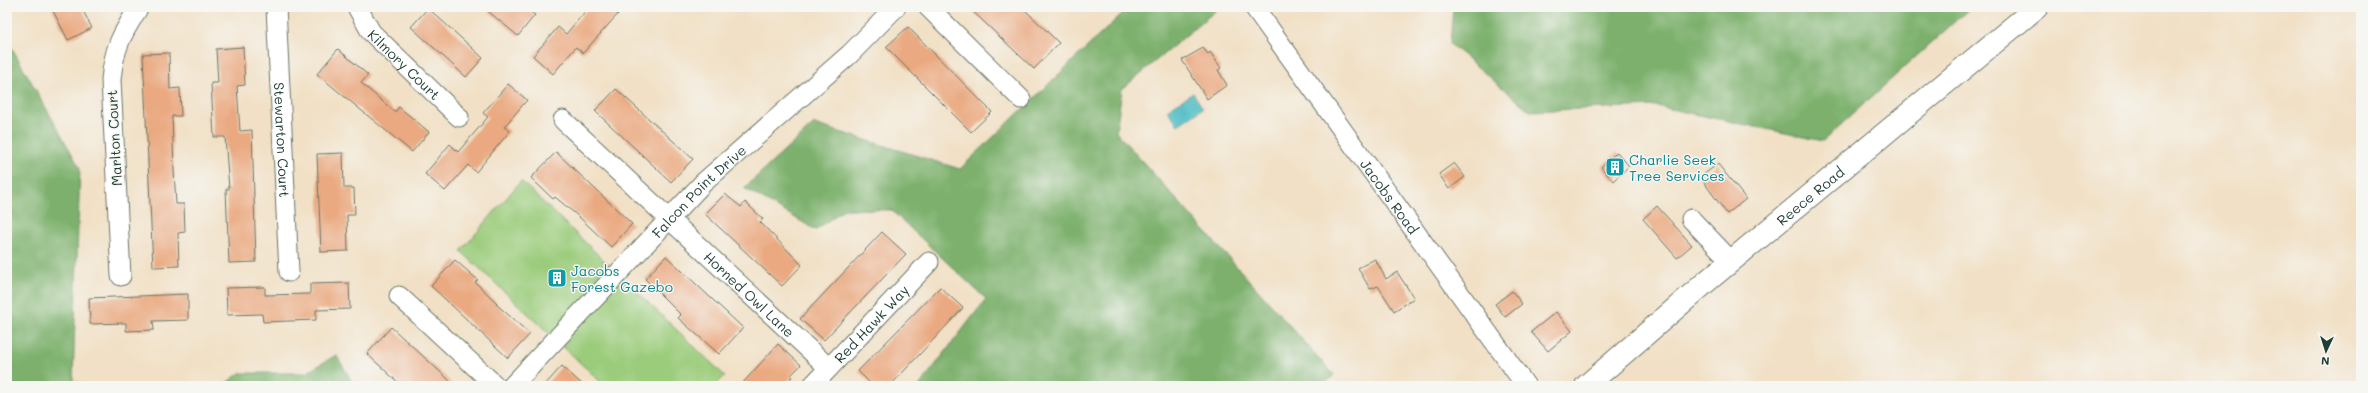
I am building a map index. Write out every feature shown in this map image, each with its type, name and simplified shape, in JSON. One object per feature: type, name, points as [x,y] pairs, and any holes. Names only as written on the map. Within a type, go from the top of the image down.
[{"type":"main road","name":"Reece Road","points":[[1586,386],[1731,261],[2037,7]]},
{"type":"street","name":"Marlton Court","points":[[121,276],[111,80],[113,58],[120,38],[139,7]]},
{"type":"street","points":[[275,7],[282,7]]},
{"type":"street","name":"Stewarton Court","points":[[275,7],[289,272]]},
{"type":"street","name":"Kilmory Court","points":[[357,7],[371,32],[459,117]]},
{"type":"street","name":"Falcon Point Drive","points":[[512,386],[703,183],[850,54],[896,7]]},
{"type":"street","points":[[928,7],[1021,99]]},
{"type":"street","name":"Jacobs Road","points":[[1254,7],[1526,386]]},
{"type":"street","name":"Horned Owl Lane","points":[[563,120],[829,368]]},
{"type":"street","points":[[1691,219],[1731,261]]},
{"type":"street","name":"Red Hawk Way","points":[[812,386],[929,262]]},
{"type":"street","points":[[399,296],[496,386]]},
{"type":"green space","points":[[1129,7],[1220,7],[1122,89],[1116,132],[1334,375],[1323,386],[919,386],[986,299],[891,210],[844,209],[816,230],[744,188],[814,124],[960,169]]},
{"type":"green space","points":[[1453,7],[1971,7],[1823,141],[1656,106],[1530,111],[1450,44]]},
{"type":"green space","points":[[7,39],[80,168],[73,381],[91,386],[7,386]]},
{"type":"green space","points":[[521,181],[725,376],[715,386],[605,386],[461,251]]},
{"type":"green space","points":[[336,355],[355,386],[222,386],[240,373],[306,373]]},
{"type":"water","points":[[1193,93],[1203,108],[1178,125],[1167,110]]},
{"type":"building","points":[[51,7],[81,7],[92,28],[68,40]]},
{"type":"building","points":[[483,7],[524,7],[535,15],[518,36]]},
{"type":"building","points":[[589,7],[610,7],[618,14],[583,53],[576,47],[553,74],[533,56],[558,27],[566,34]]},
{"type":"building","points":[[968,7],[1022,7],[1059,43],[1034,69]]},
{"type":"building","points":[[428,8],[483,58],[466,77],[411,27]]},
{"type":"building","points":[[908,27],[992,112],[971,132],[886,47]]},
{"type":"building","points":[[243,47],[245,85],[237,86],[240,131],[252,130],[256,262],[229,263],[226,189],[229,189],[225,137],[214,137],[211,83],[218,83],[216,49]]},
{"type":"building","points":[[1203,48],[1208,54],[1210,52],[1221,68],[1218,70],[1227,85],[1207,99],[1182,60]]},
{"type":"building","points":[[338,49],[368,75],[361,83],[395,112],[399,107],[429,132],[412,152],[317,74]]},
{"type":"building","points":[[169,53],[170,89],[180,88],[181,116],[172,116],[176,204],[184,204],[185,232],[178,233],[179,266],[153,267],[143,54]]},
{"type":"building","points":[[508,84],[527,100],[504,127],[510,131],[476,172],[468,165],[445,191],[425,174],[450,144],[458,152],[488,117],[483,113]]},
{"type":"building","points":[[616,89],[693,159],[671,182],[595,111]]},
{"type":"building","points":[[556,152],[632,224],[611,247],[578,216],[555,197],[553,199],[531,178]]},
{"type":"building","name":"Charlie Seek Tree Services","points":[[1617,152],[1629,166],[1613,181],[1601,167]]},
{"type":"building","points":[[343,153],[344,188],[354,188],[355,215],[347,215],[348,251],[321,252],[317,154]]},
{"type":"building","points":[[1454,163],[1465,177],[1449,189],[1439,174]]},
{"type":"building","points":[[1718,164],[1746,199],[1727,214],[1700,177]]},
{"type":"building","points":[[725,194],[741,207],[745,202],[763,219],[760,222],[802,265],[782,286],[705,214]]},
{"type":"building","points":[[1657,206],[1692,245],[1677,258],[1643,219]]},
{"type":"building","points":[[882,232],[906,254],[824,340],[800,319]]},
{"type":"building","points":[[666,256],[743,328],[719,354],[678,318],[681,315],[645,279]]},
{"type":"building","points":[[1375,259],[1386,279],[1397,272],[1414,298],[1394,311],[1378,286],[1370,289],[1358,268]]},
{"type":"building","points":[[455,260],[478,280],[475,282],[497,303],[496,304],[530,334],[508,358],[431,286]]},
{"type":"building","points":[[349,283],[350,309],[316,310],[316,320],[263,322],[262,314],[227,315],[226,288],[265,287],[265,295],[310,294],[310,284]]},
{"type":"building","points":[[940,287],[963,308],[890,386],[873,386],[858,371]]},
{"type":"building","points":[[1512,291],[1522,304],[1505,317],[1495,304]]},
{"type":"building","points":[[188,294],[188,320],[153,321],[154,330],[126,331],[126,323],[90,324],[89,298]]},
{"type":"building","points":[[1556,312],[1572,331],[1548,351],[1531,332]]},
{"type":"building","points":[[391,327],[447,378],[453,386],[402,386],[367,354]]},
{"type":"building","points":[[778,344],[801,365],[790,376],[792,377],[783,386],[740,386]]},
{"type":"building","points":[[562,366],[584,386],[544,386]]},
{"type":"place","name":"Charlie Seek Tree Services","points":[[1615,167]]},
{"type":"place","name":"Jacobs Forest Gazebo","points":[[557,278]]}]
